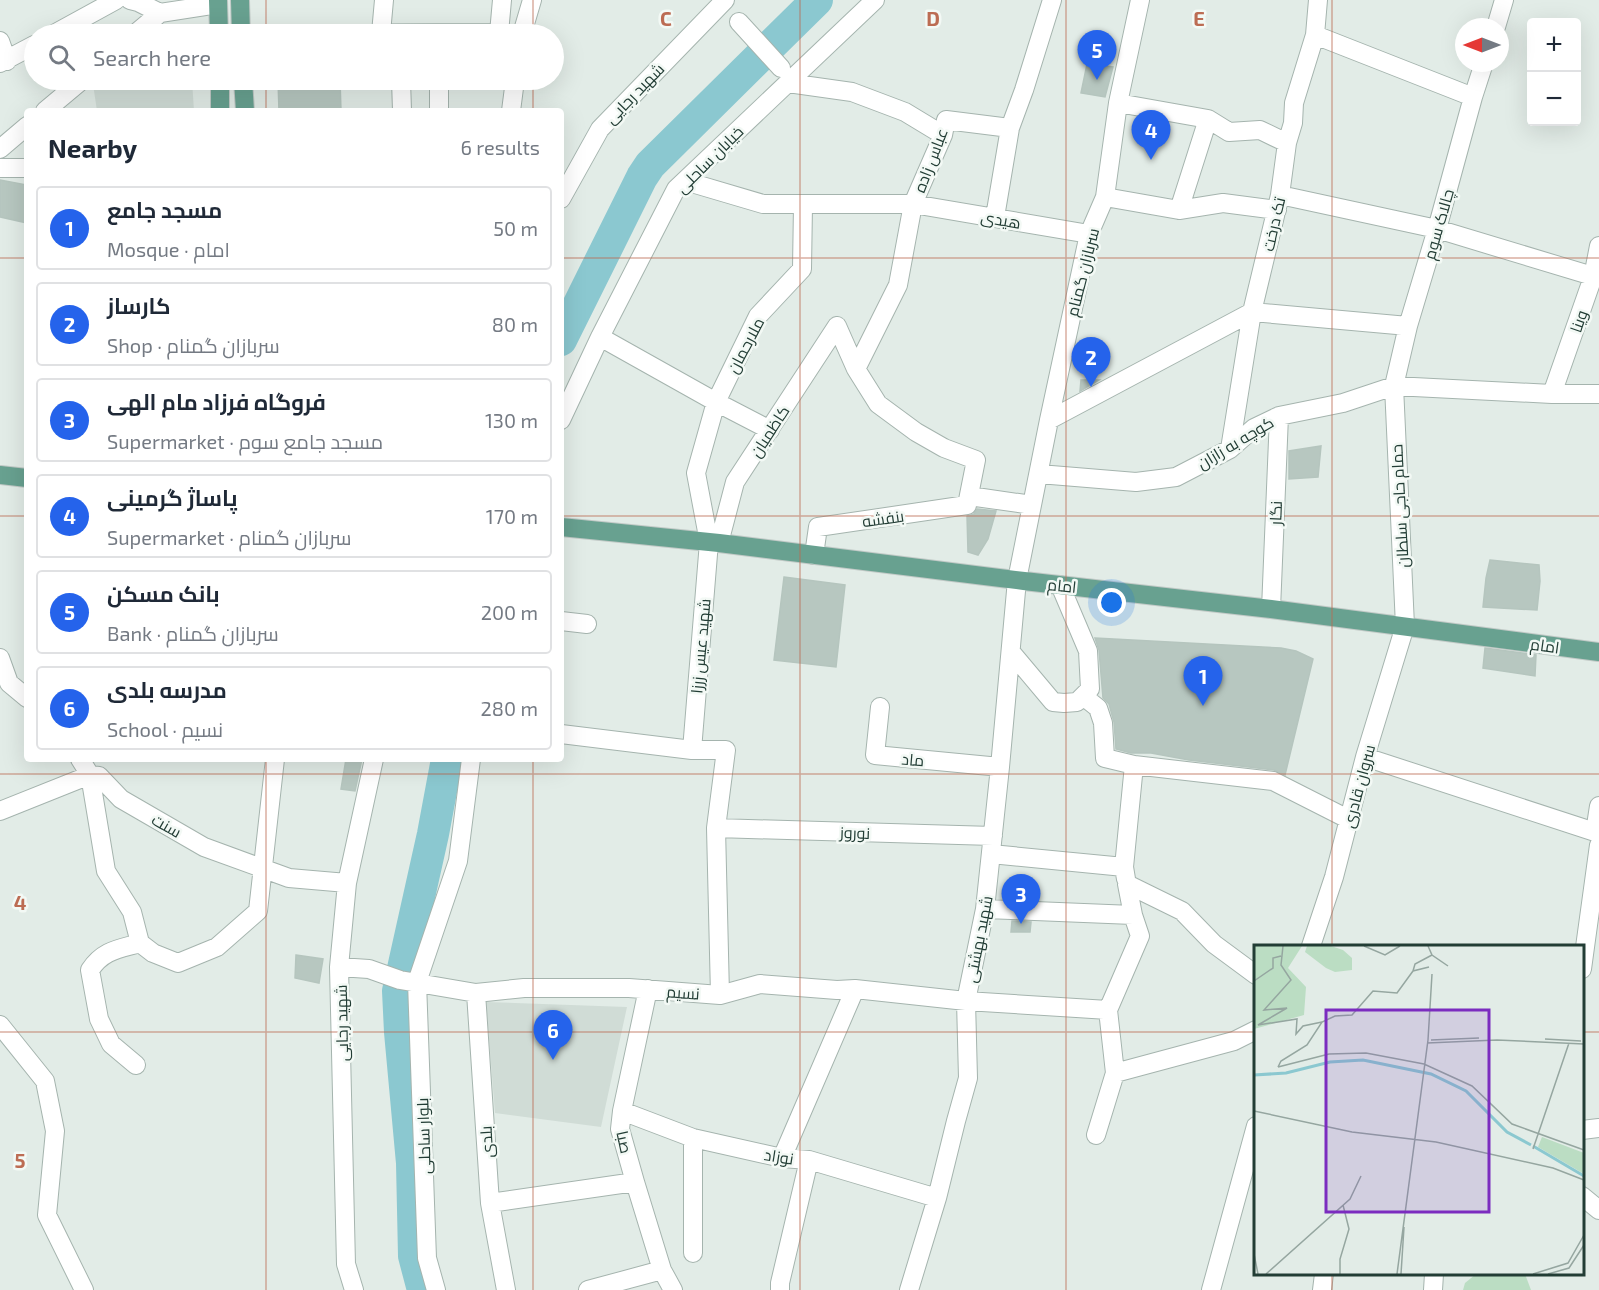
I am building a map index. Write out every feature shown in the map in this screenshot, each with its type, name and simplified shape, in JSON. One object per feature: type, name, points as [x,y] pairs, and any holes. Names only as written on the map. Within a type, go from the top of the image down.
[{"type":"main road","points":[[240,0],[241,24]]},
{"type":"main road","points":[[218,2],[219,24]]},
{"type":"main road","points":[[220,90],[220,108]]},
{"type":"main road","points":[[244,90],[245,108]]},
{"type":"main road","points":[[0,475],[24,478]]},
{"type":"main road","name":"امام","points":[[564,527],[714,542],[1271,609],[1599,652]]},
{"type":"street","points":[[72,24],[116,0]]},
{"type":"street","points":[[130,0],[160,14]]},
{"type":"street","points":[[384,0],[390,24]]},
{"type":"street","points":[[501,0],[501,24]]},
{"type":"street","points":[[525,24],[532,0]]},
{"type":"street","name":"شهید رجایی","points":[[564,194],[600,129],[725,0]]},
{"type":"street","name":"خیابان ساحلی","points":[[564,414],[600,337],[676,189],[784,76],[875,0]]},
{"type":"street","points":[[995,218],[1010,128],[1052,0]]},
{"type":"street","name":"سربازان گمنام","points":[[1017,580],[1089,234],[1105,197],[1118,103],[1140,0]]},
{"type":"street","name":"تک درخت","points":[[1230,449],[1252,312],[1278,203],[1287,142],[1293,123],[1294,103],[1315,36],[1318,0]]},
{"type":"street","points":[[1499,18],[1504,0]]},
{"type":"street","points":[[148,24],[160,14],[218,2]]},
{"type":"street","points":[[739,22],[784,76],[852,92],[905,112],[943,135]]},
{"type":"street","points":[[1315,36],[1473,98]]},
{"type":"street","points":[[0,41],[4,62],[24,51]]},
{"type":"street","name":"چالاک سوم","points":[[1394,386],[1408,326],[1481,72]]},
{"type":"street","points":[[49,108],[70,90]]},
{"type":"street","points":[[401,90],[402,108]]},
{"type":"street","points":[[439,90],[439,108]]},
{"type":"street","points":[[511,108],[514,90]]},
{"type":"street","points":[[1118,103],[1208,119],[1229,132],[1260,130],[1287,142]]},
{"type":"street","points":[[1179,210],[1208,119]]},
{"type":"street","name":"عباس زاده","points":[[685,181],[763,204],[913,204],[943,135],[946,120],[1010,128]]},
{"type":"street","points":[[0,149],[24,129]]},
{"type":"street","points":[[0,168],[24,168]]},
{"type":"street","points":[[1105,197],[1179,210],[1223,203],[1278,203],[1437,229],[1596,278]]},
{"type":"street","points":[[913,204],[898,285],[856,369],[878,404],[916,432],[944,448],[976,460],[969,496],[1032,505]]},
{"type":"street","name":"هیدی","points":[[913,204],[1089,234]]},
{"type":"street","name":"ملارحمان","points":[[714,542],[696,473],[716,402],[758,316],[802,268],[803,205]]},
{"type":"street","name":"وینا","points":[[1552,394],[1596,278],[1599,246]]},
{"type":"street","points":[[1049,420],[1252,312],[1408,326]]},
{"type":"street","name":"کاظمیان","points":[[714,542],[735,482],[837,326],[856,369]]},
{"type":"street","points":[[600,337],[770,430]]},
{"type":"street","points":[[1394,386],[1552,394],[1599,394]]},
{"type":"street","name":"کوچه به زازان","points":[[1039,474],[1136,482],[1176,477],[1230,449],[1254,428],[1279,416],[1343,403],[1394,386]]},
{"type":"street","name":"حمام حاجی سلطان","points":[[1394,386],[1405,626]]},
{"type":"street","name":"نگار","points":[[1271,609],[1279,416]]},
{"type":"street","name":"بنفشه","points":[[814,555],[818,527],[967,505],[969,496]]},
{"type":"street","name":"شهید عیس زرزا","points":[[692,750],[714,542]]},
{"type":"street","name":"شهید بهشتی","points":[[909,1290],[937,1198],[968,1078],[966,1001],[985,909],[1017,580]]},
{"type":"street","points":[[1011,652],[1053,702],[1077,702],[1090,688],[1088,651],[1060,585]]},
{"type":"street","points":[[564,621],[587,624]]},
{"type":"street","name":"سروان قادری","points":[[1311,945],[1334,878],[1365,757],[1405,626]]},
{"type":"street","points":[[0,658],[9,683],[24,696]]},
{"type":"street","points":[[1083,696],[1098,708],[1102,723],[1105,758],[1134,765],[1273,781],[1348,819]]},
{"type":"street","name":"ماد","points":[[880,707],[875,755],[1000,767]]},
{"type":"street","points":[[564,734],[692,750],[726,750],[716,828],[720,995]]},
{"type":"street","points":[[1365,757],[1598,836]]},
{"type":"street","points":[[82,762],[90,775],[106,872],[132,912],[140,943],[153,953],[178,963],[217,947],[258,911],[275,762]]},
{"type":"street","name":"شهید رجایی","points":[[354,1290],[346,1264],[339,967],[347,883],[373,762]]},
{"type":"street","points":[[409,981],[458,861],[471,762]]},
{"type":"street","points":[[1096,1135],[1115,1073],[1108,1010],[1140,936],[1133,915],[1126,875],[1134,765]]},
{"type":"street","points":[[0,811],[90,775]]},
{"type":"street","name":"سنت","points":[[90,775],[99,776],[121,799],[204,847],[289,878],[347,883]]},
{"type":"street","points":[[1584,952],[1598,836],[1599,806]]},
{"type":"street","name":"نوروز","points":[[716,828],[992,845],[1126,875]]},
{"type":"street","points":[[1126,875],[1182,911],[1214,944],[1254,974]]},
{"type":"street","points":[[985,909],[1133,915]]},
{"type":"street","points":[[136,1065],[111,1044],[107,1036],[99,1019],[90,970],[105,953],[140,943]]},
{"type":"street","name":"نسیم","points":[[339,967],[369,969],[409,981],[476,993],[524,988],[629,988],[720,995],[760,984],[837,990],[855,989],[966,1001],[1108,1010]]},
{"type":"street","name":"بلوار ساحلی","points":[[409,981],[428,1258],[435,1290]]},
{"type":"street","name":"صبا","points":[[648,989],[620,1129],[662,1270],[673,1290]]},
{"type":"street","points":[[782,1158],[855,989]]},
{"type":"street","name":"بلدی","points":[[476,993],[490,1203],[506,1290]]},
{"type":"street","points":[[0,1025],[45,1081],[55,1131],[47,1215],[84,1290]]},
{"type":"street","points":[[1115,1073],[1234,1041],[1254,1031]]},
{"type":"street","name":"نوزاد","points":[[622,1111],[693,1138],[782,1158],[809,1160],[937,1198]]},
{"type":"street","points":[[1584,1130],[1599,1128]]},
{"type":"street","points":[[693,1138],[693,1253]]},
{"type":"street","points":[[1211,1290],[1251,1156],[1254,1138]]},
{"type":"street","points":[[780,1290],[809,1160]]},
{"type":"street","points":[[490,1203],[635,1182]]},
{"type":"street","points":[[1584,1198],[1599,1210]]},
{"type":"street","points":[[588,1290],[662,1270]]},
{"type":"street","points":[[1322,1290],[1324,1275]]},
{"type":"street","points":[[1433,1290],[1434,1275]]},
{"type":"shaded area","points":[[94,90],[193,90],[194,108],[97,108]]},
{"type":"shaded area","points":[[486,1002],[627,1007],[601,1127],[495,1113]]},
{"type":"green space","points":[[1475,1275],[1525,1275],[1531,1290],[1463,1290],[1465,1283]]},
{"type":"building","points":[[1087,64],[1113,67],[1105,97],[1081,93]]},
{"type":"building","points":[[278,90],[340,90],[341,108],[279,108]]},
{"type":"building","points":[[0,180],[24,184],[24,222],[0,217]]},
{"type":"building","points":[[1081,380],[1099,380],[1080,391]]},
{"type":"building","points":[[1321,446],[1318,477],[1289,479],[1289,451]]},
{"type":"building","points":[[977,509],[996,511],[988,539],[978,555],[968,552],[967,516],[974,514]]},
{"type":"building","points":[[1490,560],[1539,565],[1537,610],[1483,607]]},
{"type":"building","points":[[784,577],[845,585],[836,667],[774,660]]},
{"type":"building","points":[[1095,638],[1281,648],[1296,651],[1313,659],[1285,775],[1274,770],[1151,753],[1131,753],[1116,749],[1114,722],[1109,704],[1103,698],[1099,650]]},
{"type":"building","points":[[1485,648],[1536,655],[1535,676],[1483,668]]},
{"type":"building","points":[[346,762],[361,762],[355,791],[341,789]]},
{"type":"building","points":[[1012,921],[1031,922],[1030,932],[1011,932]]},
{"type":"building","points":[[296,955],[323,959],[319,983],[295,978]]},
{"type":"waterway","points":[[564,334],[650,165],[817,0]]},
{"type":"waterway","points":[[423,1290],[414,1256],[412,1163],[398,991],[446,762]]},
{"type":"place","name":"بانک مسکن","points":[[1097,80]]},
{"type":"place","name":"پاساژ گرمینی","points":[[1151,160]]},
{"type":"place","name":"کارساز","points":[[1091,387]]},
{"type":"place","name":"مسجد جامع","points":[[1203,706]]},
{"type":"place","name":"فروگاه فرزاد مام الهی","points":[[1021,924]]},
{"type":"place","name":"مدرسه بلدی","points":[[553,1060]]}]
